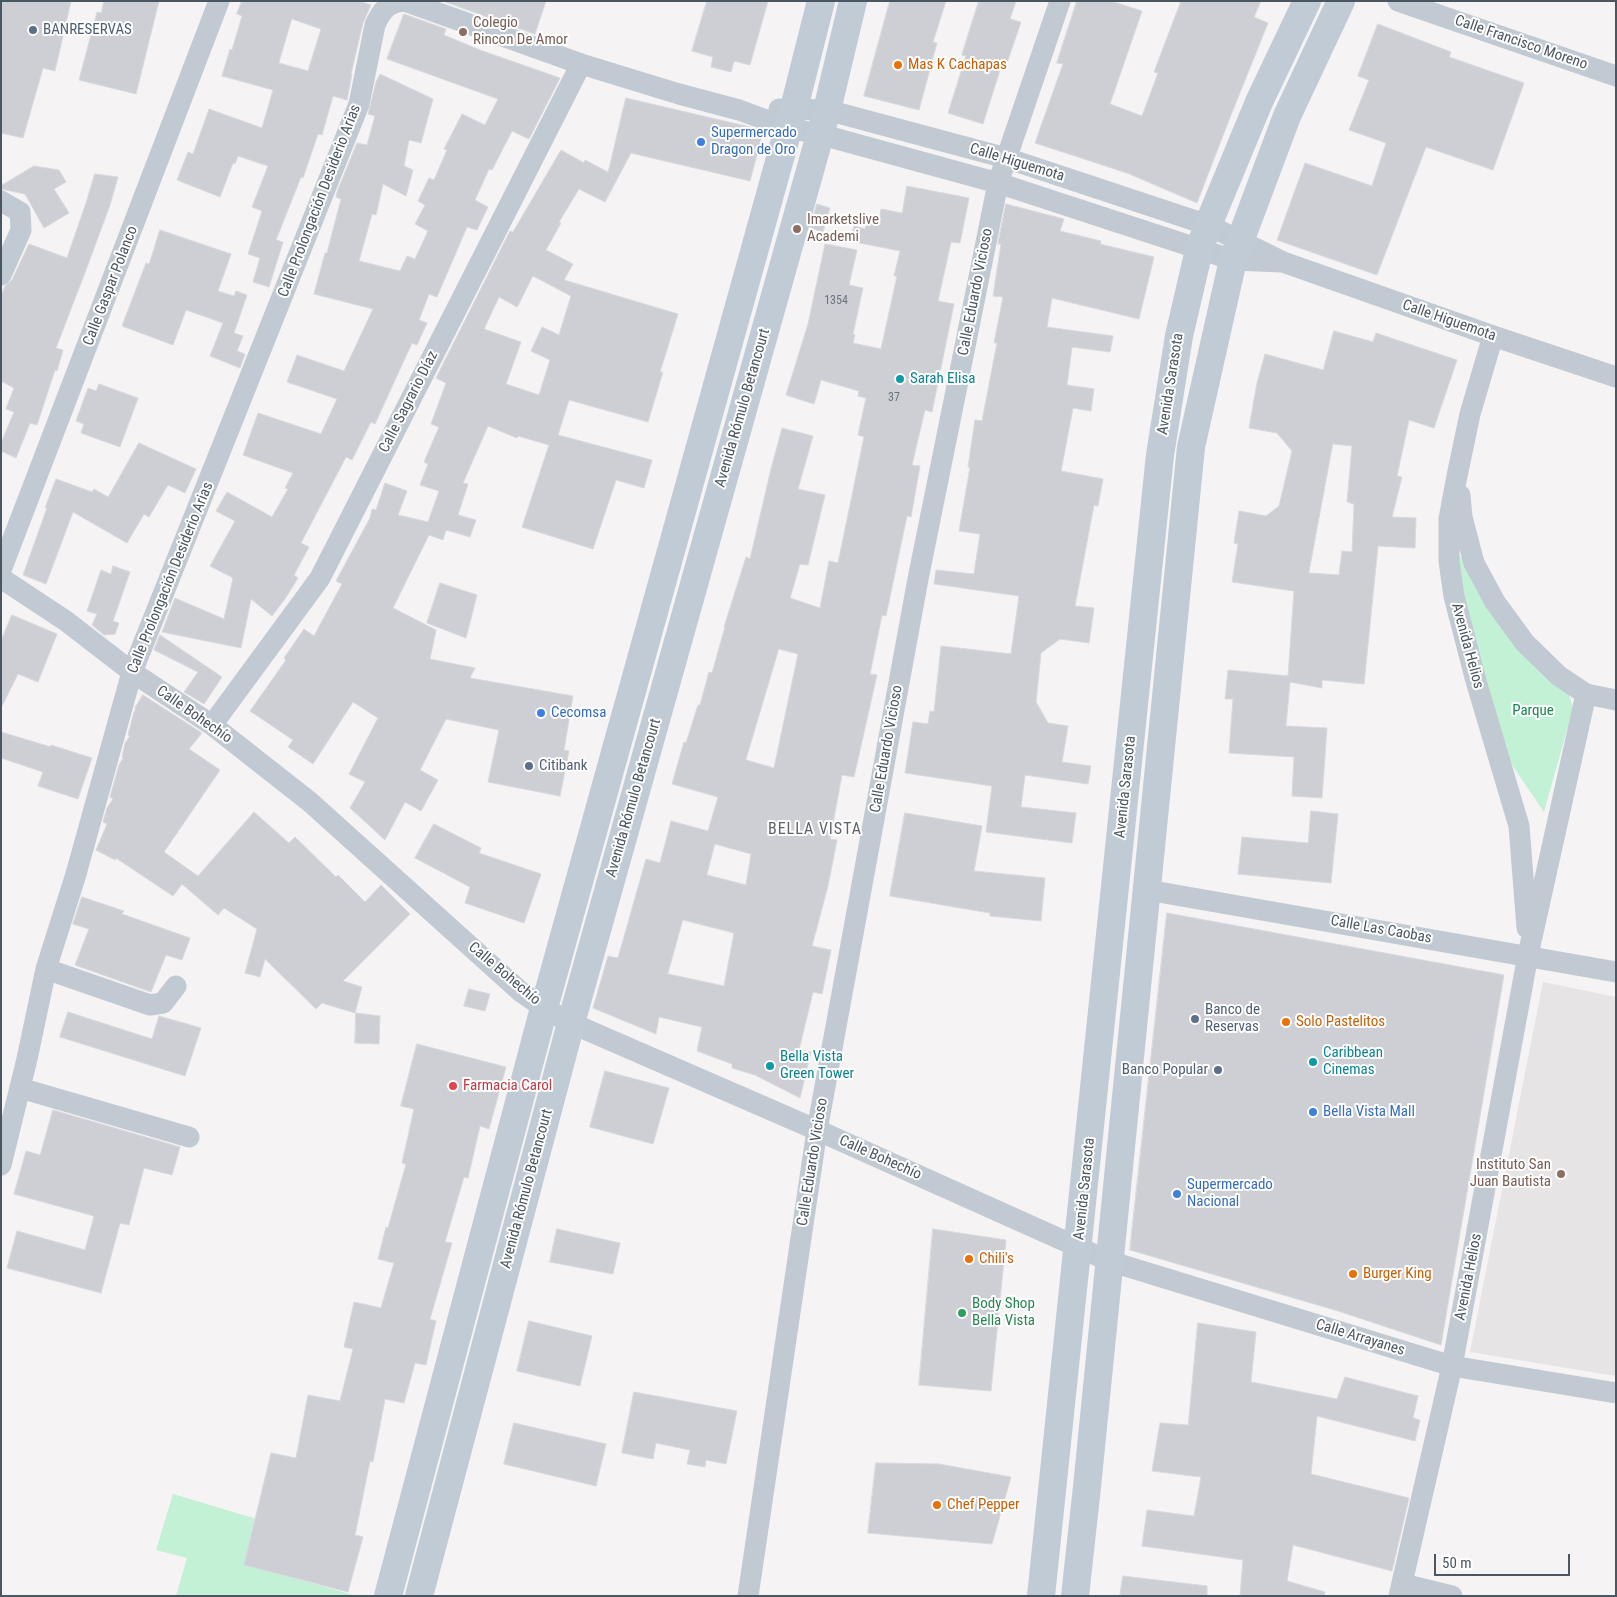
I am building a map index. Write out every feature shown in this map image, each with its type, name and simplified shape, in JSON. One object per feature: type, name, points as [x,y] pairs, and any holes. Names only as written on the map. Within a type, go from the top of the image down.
[{"type":"main road","name":"Avenida Rómulo Betancourt","points":[[388,1596],[544,1008],[791,118],[821,1]]},
{"type":"main road","name":"Avenida Rómulo Betancourt","points":[[419,1596],[571,1023],[823,122],[853,1]]},
{"type":"main road","name":"Avenida Sarasota","points":[[1041,1596],[1079,1248],[1161,447],[1179,336],[1204,238],[1260,102],[1307,1]]},
{"type":"main road","name":"Avenida Sarasota","points":[[1075,1596],[1190,446],[1237,250],[1287,116],[1341,1]]},
{"type":"street","name":"Calle Gaspar Polanco","points":[[1,570],[140,212],[219,1]]},
{"type":"street","name":"Calle Higuemota","points":[[386,7],[395,2],[405,1],[581,64],[739,110],[823,122],[1006,158],[1237,250],[1283,262],[1616,377]]},
{"type":"street","name":"Calle Eduardo Vicioso","points":[[748,1596],[817,1130],[918,579],[998,182],[1060,1]]},
{"type":"street","name":"Calle Francisco Moreno","points":[[1398,1],[1616,76]]},
{"type":"street","name":"Calle Prolongación Desiderio Arias","points":[[1,1165],[46,969],[76,874],[132,672],[359,104],[375,25],[386,7]]},
{"type":"street","name":"Calle Sagrario Díaz","points":[[212,725],[320,578],[581,64]]},
{"type":"street","name":"Calle Higuemota","points":[[823,122],[1076,207],[1204,238]]},
{"type":"street","points":[[1,201],[20,212],[20,230],[1,275]]},
{"type":"street","name":"Avenida Helios","points":[[1493,336],[1470,414],[1457,476],[1449,519],[1449,560],[1454,596],[1476,681],[1519,826],[1528,955]]},
{"type":"street","points":[[1457,476],[1462,517],[1474,562],[1495,602],[1525,643],[1559,676],[1586,694],[1616,700]]},
{"type":"street","name":"Calle Bohechío","points":[[1,578],[66,621],[132,672],[212,725],[310,802],[521,992],[544,1008],[571,1023],[817,1130],[1109,1261]]},
{"type":"street","name":"Avenida Helios","points":[[1401,1590],[1452,1366],[1528,955],[1586,694]]},
{"type":"street","name":"Calle Las Caobas","points":[[1147,890],[1528,955],[1616,972]]},
{"type":"street","points":[[46,969],[150,1005],[163,1004],[176,986]]},
{"type":"street","points":[[20,1088],[189,1137]]},
{"type":"street","name":"Calle Arrayanes","points":[[1109,1261],[1452,1366],[1616,1393]]},
{"type":"street","points":[[1401,1590],[1452,1596]]},
{"type":"shaded area","name":"Instituto San Juan Bautista","points":[[1543,982],[1616,997],[1616,1376],[1470,1352]]},
{"type":"green space","name":"Parque","points":[[1456,551],[1568,691],[1573,708],[1544,812],[1508,759],[1474,645]]},
{"type":"green space","points":[[173,1494],[260,1520],[248,1565],[357,1596],[176,1596],[187,1558],[156,1550]]},
{"type":"building","name":"BANRESERVAS","points":[[1,1],[71,1],[55,71],[43,68],[23,138],[1,133]]},
{"type":"building","points":[[104,1],[159,1],[136,94],[79,80],[97,12],[101,13]]},
{"type":"building","points":[[242,1],[359,1],[371,5],[363,23],[347,100],[333,96],[322,135],[318,134],[303,178],[301,177],[276,240],[283,242],[269,287],[253,282],[260,258],[248,254],[262,211],[252,207],[268,166],[238,156],[235,164],[233,163],[220,197],[177,180],[188,152],[193,154],[209,109],[262,128],[273,90],[222,76],[242,16],[237,14]],"holes":[[[292,19],[321,29],[308,71],[279,63]]]},
{"type":"building","points":[[443,1],[546,1],[535,34]]},
{"type":"building","points":[[707,1],[768,1],[750,65],[734,61],[731,72],[711,67],[713,57],[692,51]]},
{"type":"building","points":[[890,1],[946,1],[933,42],[937,43],[919,110],[864,96]]},
{"type":"building","points":[[979,1],[1016,1],[1010,19],[1021,22],[1005,69],[1001,67],[983,124],[948,113],[966,56],[962,55]]},
{"type":"building","points":[[1077,1],[1111,1],[1142,11],[1110,104],[1142,116],[1158,73],[1154,72],[1181,1],[1261,1],[1254,17],[1268,23],[1197,203],[1127,173],[1035,143],[1063,64],[1057,63]]},
{"type":"building","points":[[404,14],[446,29],[444,35],[480,50],[560,78],[529,139],[512,131],[492,170],[489,169],[475,200],[488,207],[477,230],[467,227],[437,297],[429,294],[419,320],[427,323],[417,345],[412,343],[375,424],[371,422],[352,460],[346,457],[301,543],[309,547],[294,575],[298,578],[285,599],[272,616],[251,599],[241,648],[162,632],[175,598],[224,619],[233,578],[210,566],[235,521],[216,511],[227,492],[272,517],[288,489],[285,488],[293,473],[243,455],[258,413],[321,434],[337,399],[287,382],[297,355],[344,371],[373,309],[314,294],[341,199],[336,197],[337,192],[357,143],[367,145],[375,116],[368,114],[376,82],[380,74],[433,99],[421,143],[409,140],[404,166],[413,170],[406,196],[383,184],[376,215],[372,214],[359,261],[400,271],[407,256],[415,259],[428,231],[415,224],[425,205],[418,201],[429,178],[434,180],[447,150],[444,149],[462,114],[485,125],[498,99],[387,59]]},
{"type":"building","points":[[1378,24],[1451,52],[1449,57],[1524,83],[1493,170],[1426,147],[1377,275],[1277,240],[1305,163],[1372,186],[1386,143],[1349,130],[1369,80],[1358,76]]},
{"type":"building","points":[[626,98],[750,127],[763,132],[750,181],[631,153],[605,202],[579,189],[559,222],[561,223],[546,250],[573,264],[564,280],[678,314],[660,372],[663,372],[648,422],[569,400],[558,435],[652,460],[644,488],[616,480],[593,549],[522,527],[549,445],[518,436],[517,438],[488,426],[463,483],[468,484],[458,515],[476,520],[470,537],[446,530],[443,540],[429,535],[393,608],[436,630],[430,659],[475,668],[470,678],[573,696],[564,750],[569,751],[560,796],[488,782],[499,730],[446,719],[420,770],[438,780],[421,811],[405,802],[385,840],[350,808],[365,782],[349,774],[378,718],[353,702],[313,764],[288,747],[293,740],[250,711],[286,660],[284,658],[304,629],[314,636],[342,584],[336,581],[370,518],[372,509],[376,510],[385,483],[407,491],[398,515],[428,522],[439,491],[420,485],[428,464],[424,462],[439,427],[431,424],[446,383],[436,378],[510,231],[513,232],[561,150],[584,163],[585,160],[608,172]],"holes":[[[533,276],[571,296],[559,335],[542,327],[531,351],[550,360],[539,395],[506,384],[521,342],[484,329],[499,297],[517,307]]]},
{"type":"building","points":[[34,166],[59,170],[66,182],[54,189],[69,213],[44,228],[25,194],[1,189],[1,186]]},
{"type":"building","points":[[95,174],[118,177],[110,205],[56,348],[63,350],[57,371],[55,370],[37,425],[30,423],[16,458],[1,451],[1,443],[14,412],[6,409],[14,388],[1,381],[1,296],[5,286],[12,280],[29,244],[67,258]]},
{"type":"building","points":[[907,186],[969,198],[960,243],[951,242],[938,301],[954,304],[932,412],[925,410],[912,465],[920,466],[911,517],[907,516],[886,616],[882,615],[870,674],[877,675],[854,777],[842,775],[830,839],[837,840],[828,886],[812,946],[831,950],[822,994],[813,992],[799,1050],[811,1052],[800,1098],[755,1075],[732,1068],[732,1064],[697,1051],[702,1027],[659,1017],[656,1034],[593,1008],[608,956],[618,958],[646,859],[660,863],[671,821],[708,831],[718,797],[672,784],[684,742],[686,743],[698,705],[700,705],[709,672],[712,673],[746,557],[750,559],[782,428],[813,436],[798,489],[825,495],[808,565],[800,564],[790,598],[820,608],[829,561],[838,563],[864,437],[858,435],[866,398],[858,396],[859,391],[821,380],[814,404],[786,395],[808,324],[825,244],[857,250],[849,285],[863,288],[853,334],[855,335],[853,343],[881,349],[897,276],[894,276],[900,251],[850,241],[854,226],[865,229],[867,221],[879,223],[881,209],[902,213]],"holes":[[[779,649],[798,654],[774,768],[746,760]],[[715,844],[751,854],[746,885],[707,875]],[[683,920],[734,933],[724,986],[668,974]]]},
{"type":"building","points":[[817,204],[830,208],[823,232],[810,228]]},
{"type":"building","points":[[1006,204],[1064,219],[1060,231],[1101,241],[1100,244],[1154,257],[1139,319],[1052,298],[1047,327],[1113,336],[1110,352],[1072,347],[1067,385],[1094,389],[1091,411],[1073,408],[1061,471],[1103,479],[1098,506],[1094,505],[1075,606],[1094,608],[1089,643],[1060,639],[1041,653],[1036,702],[1048,723],[1068,726],[1062,762],[1091,766],[1088,784],[1025,775],[1021,807],[1076,813],[1072,843],[986,832],[992,786],[905,773],[913,722],[928,724],[930,711],[934,712],[941,646],[1011,654],[1019,596],[934,584],[936,570],[974,574],[980,534],[959,531],[970,467],[968,467],[975,420],[982,421],[997,343],[994,343],[1003,297],[993,296],[1001,244],[998,244]]},
{"type":"building","points":[[160,230],[231,254],[218,291],[234,296],[236,291],[247,295],[234,333],[243,336],[237,351],[245,354],[240,368],[210,356],[223,323],[186,310],[173,345],[122,326],[146,263],[149,264]]},
{"type":"building","points":[[1334,331],[1373,342],[1376,333],[1457,360],[1434,428],[1409,420],[1397,476],[1402,477],[1392,517],[1416,518],[1415,548],[1378,546],[1364,684],[1322,680],[1322,688],[1290,682],[1286,726],[1327,728],[1322,798],[1292,796],[1294,757],[1229,753],[1233,699],[1225,699],[1228,670],[1288,676],[1294,591],[1232,582],[1238,544],[1234,543],[1239,511],[1266,516],[1279,506],[1292,451],[1277,433],[1249,428],[1257,383],[1265,354],[1323,370]],"holes":[[[1333,444],[1352,446],[1347,502],[1354,504],[1352,552],[1342,551],[1339,575],[1309,573]]]},
{"type":"building","points":[[99,384],[138,398],[120,447],[81,433],[84,424],[76,421],[88,388],[96,391]]},
{"type":"building","points":[[139,443],[196,469],[185,493],[168,485],[149,517],[144,514],[127,543],[73,512],[46,584],[23,575],[56,479],[92,492],[94,489],[108,497]]},
{"type":"building","points":[[113,566],[130,572],[113,621],[119,623],[115,634],[104,635],[92,625],[97,614],[87,611],[101,570],[111,574]]},
{"type":"building","points":[[440,583],[477,595],[466,638],[427,623]]},
{"type":"building","points":[[12,615],[57,634],[38,682],[18,674],[1,708],[1,641]]},
{"type":"building","points":[[160,635],[222,677],[204,704],[184,692],[198,672],[154,650]]},
{"type":"building","points":[[143,695],[202,733],[189,749],[220,770],[164,852],[198,876],[254,812],[289,843],[295,837],[365,902],[381,885],[410,914],[343,981],[362,987],[355,1013],[322,1003],[316,1009],[265,959],[260,977],[245,973],[257,929],[224,908],[218,915],[182,884],[173,896],[116,858],[115,860],[96,850],[107,824],[103,822],[107,808],[113,799],[110,797],[119,765],[123,758],[125,743],[130,736],[128,735],[135,708]]},
{"type":"building","points":[[1,732],[92,758],[78,799],[38,786],[43,772],[1,758]]},
{"type":"building","points":[[1311,811],[1338,814],[1331,883],[1238,874],[1242,837],[1308,843]]},
{"type":"building","points":[[905,813],[982,826],[974,871],[1045,878],[1041,921],[990,916],[990,913],[890,896]]},
{"type":"building","points":[[434,824],[481,848],[479,853],[541,874],[524,923],[465,903],[470,887],[415,858]]},
{"type":"building","points":[[82,897],[124,911],[122,914],[190,938],[182,960],[166,955],[151,992],[75,965],[89,929],[73,924]]},
{"type":"building","name":"Bella Vista Mall","points":[[1167,913],[1504,975],[1441,1345],[1338,1311],[1130,1250]]},
{"type":"building","points":[[469,989],[490,994],[485,1011],[464,1006]]},
{"type":"building","points":[[68,1012],[152,1039],[159,1016],[201,1028],[185,1076],[60,1037]]},
{"type":"building","points":[[356,1013],[380,1016],[379,1044],[355,1043]]},
{"type":"building","points":[[417,1044],[506,1067],[489,1129],[480,1126],[468,1178],[464,1177],[445,1242],[452,1243],[430,1319],[436,1321],[426,1365],[415,1363],[404,1403],[385,1399],[373,1462],[370,1461],[355,1535],[363,1537],[348,1592],[244,1565],[271,1453],[296,1458],[308,1395],[340,1401],[353,1349],[344,1347],[354,1302],[381,1308],[394,1263],[378,1259],[406,1164],[402,1163],[414,1109],[401,1106]]},
{"type":"building","points":[[605,1071],[669,1088],[653,1144],[590,1127]]},
{"type":"building","points":[[53,1110],[180,1147],[172,1175],[144,1168],[129,1225],[120,1223],[101,1293],[7,1268],[17,1231],[85,1250],[94,1216],[14,1194],[26,1151],[40,1155]]},
{"type":"building","points":[[557,1229],[620,1243],[613,1274],[550,1262]]},
{"type":"building","name":"Body Shop Bella Vista","points":[[933,1229],[1006,1240],[991,1391],[919,1385]]},
{"type":"building","points":[[529,1321],[592,1336],[580,1386],[517,1371]]},
{"type":"building","points":[[1198,1323],[1256,1332],[1251,1382],[1337,1399],[1345,1377],[1418,1396],[1413,1418],[1420,1420],[1415,1441],[1317,1416],[1311,1474],[1409,1498],[1392,1571],[1293,1545],[1287,1581],[1325,1592],[1324,1596],[1240,1596],[1243,1560],[1142,1546],[1147,1510],[1194,1516],[1201,1477],[1152,1471],[1160,1423],[1188,1425]]},
{"type":"building","points":[[634,1392],[737,1411],[726,1464],[706,1460],[705,1467],[687,1464],[690,1450],[656,1443],[653,1459],[622,1453]]},
{"type":"building","points":[[514,1423],[606,1444],[596,1486],[504,1464]]},
{"type":"building","name":"Chef Pepper","points":[[876,1463],[939,1464],[1011,1477],[992,1544],[868,1533]]},
{"type":"building","points":[[1123,1576],[1207,1586],[1207,1596],[1120,1596]]},
{"type":"place","name":"BANRESERVAS","points":[[33,30]]},
{"type":"place","name":"Colegio Rincon De Amor","points":[[463,32]]},
{"type":"place","name":"Mas K Cachapas","points":[[898,65]]},
{"type":"place","name":"Supermercado Dragon de Oro","points":[[701,142]]},
{"type":"place","name":"Imarketslive Academi","points":[[797,229]]},
{"type":"place","name":"Sarah Elisa","points":[[900,379]]},
{"type":"place","name":"Cecomsa","points":[[541,713]]},
{"type":"place","name":"Citibank","points":[[529,766]]},
{"type":"place","name":"Banco de Reservas","points":[[1195,1019]]},
{"type":"place","name":"Solo Pastelitos","points":[[1286,1022]]},
{"type":"place","name":"Caribbean Cinemas","points":[[1313,1062]]},
{"type":"place","name":"Bella Vista Green Tower","points":[[770,1066]]},
{"type":"place","name":"Banco Popular","points":[[1218,1070]]},
{"type":"place","name":"Farmacia Carol","points":[[453,1086]]},
{"type":"place","name":"Bella Vista Mall","points":[[1313,1112]]},
{"type":"place","name":"Instituto San Juan Bautista","points":[[1561,1174]]},
{"type":"place","name":"Supermercado Nacional","points":[[1177,1194]]},
{"type":"place","name":"Chili's","points":[[969,1259]]},
{"type":"place","name":"Burger King","points":[[1353,1274]]},
{"type":"place","name":"Body Shop Bella Vista","points":[[962,1313]]},
{"type":"place","name":"Chef Pepper","points":[[937,1505]]},
{"type":"district","name":"BELLA VISTA","points":[[815,830]]}]
